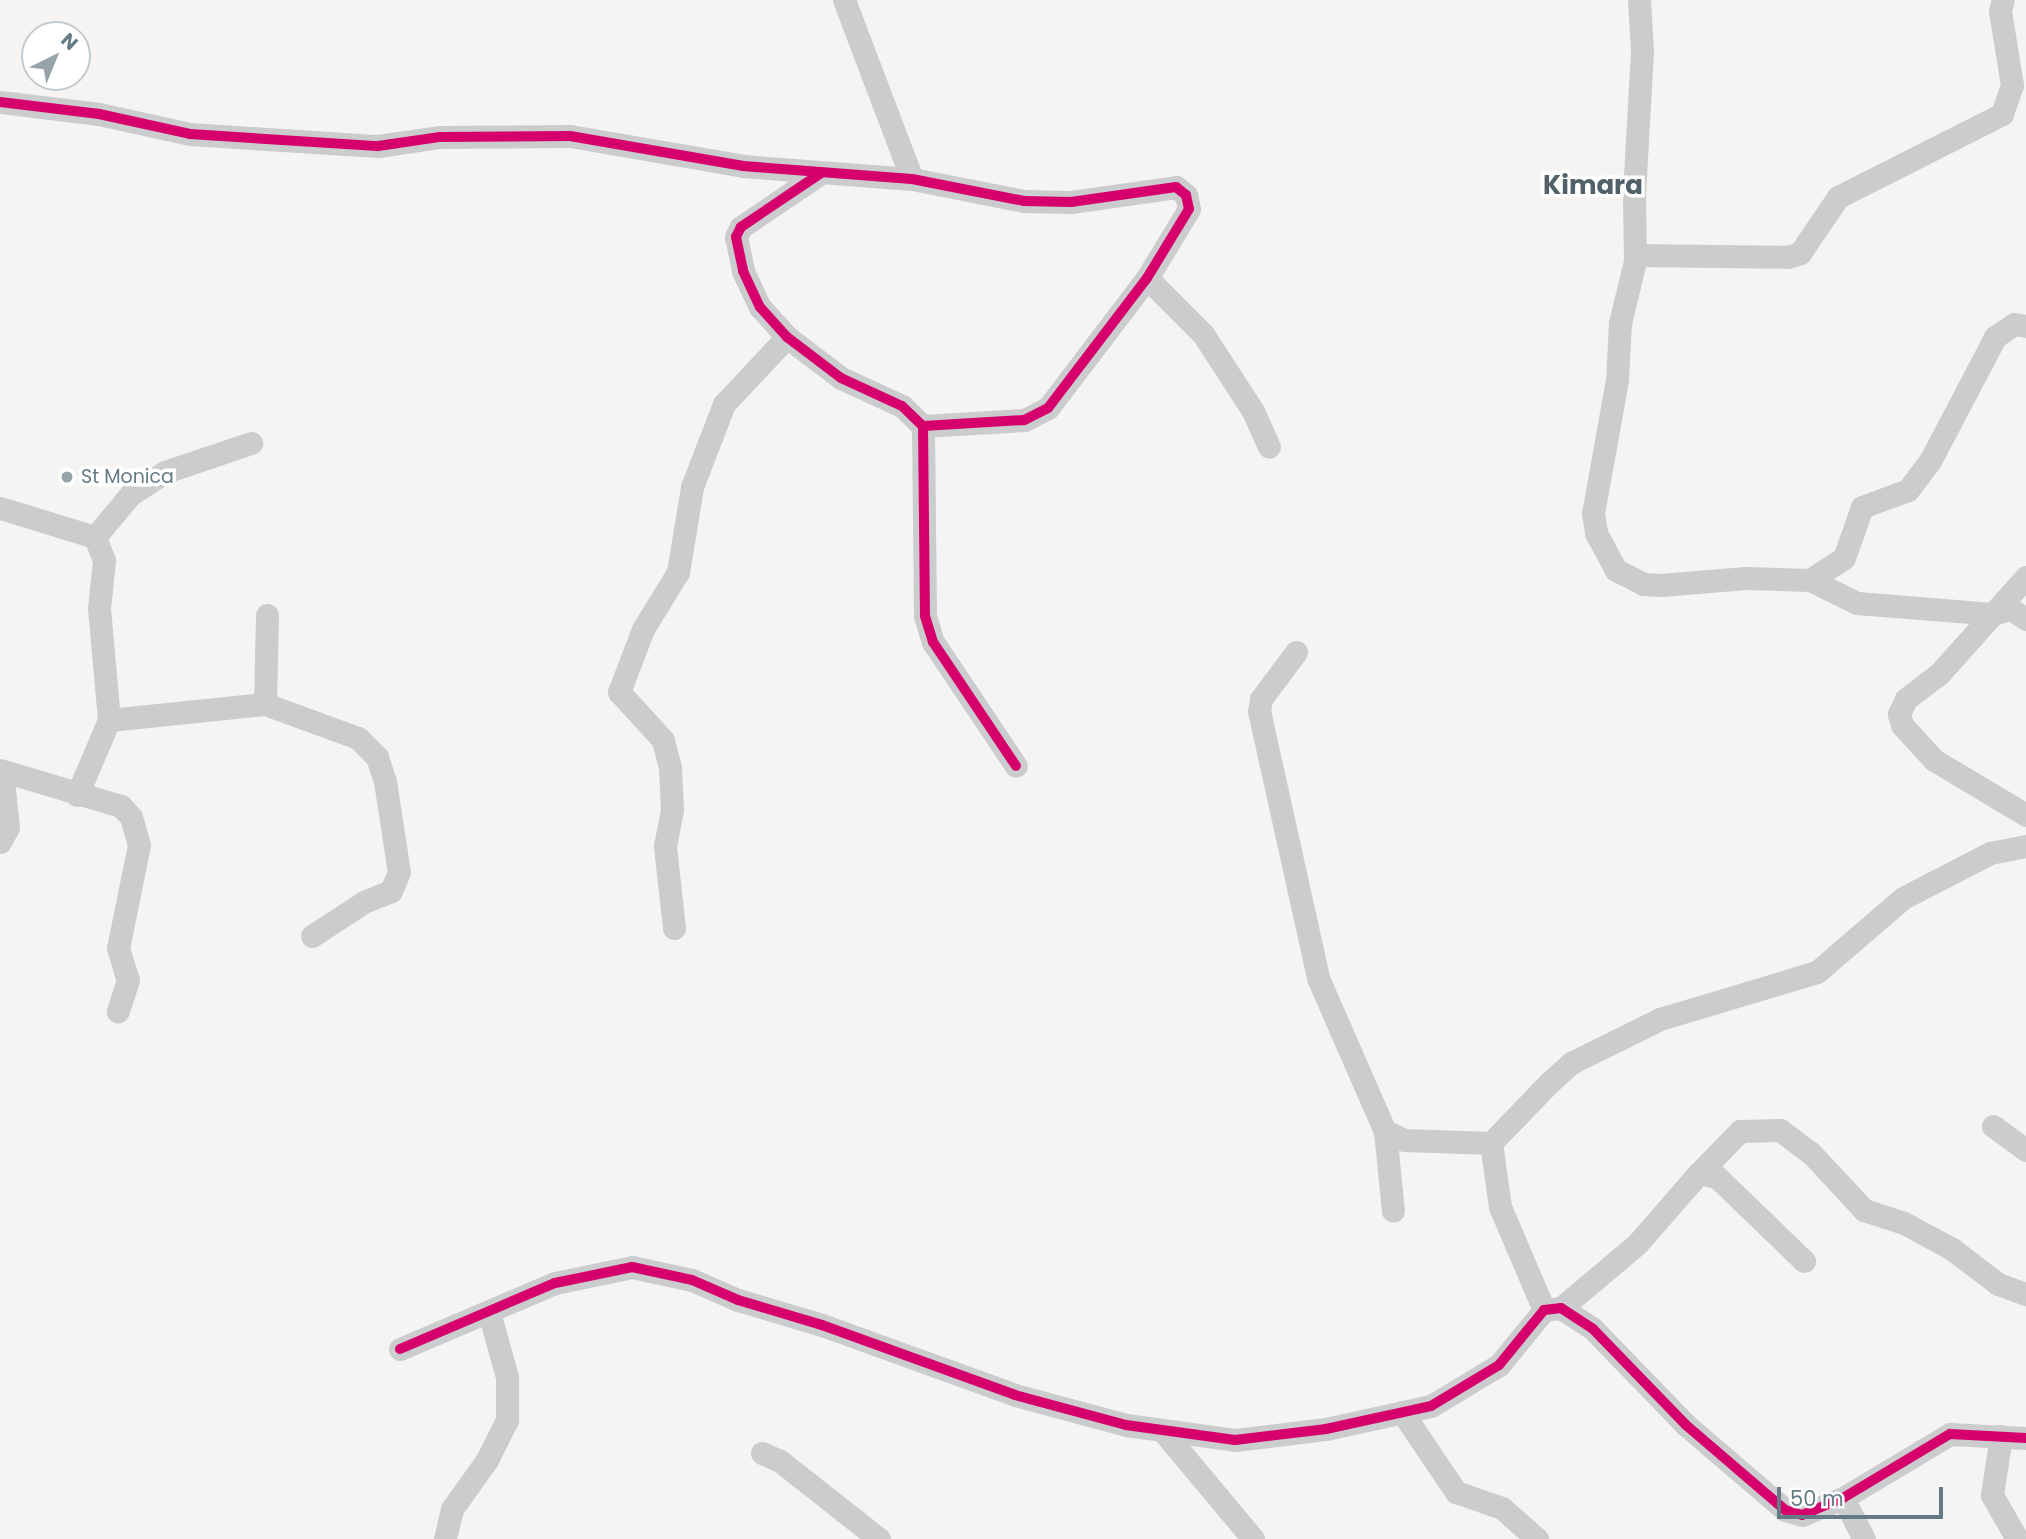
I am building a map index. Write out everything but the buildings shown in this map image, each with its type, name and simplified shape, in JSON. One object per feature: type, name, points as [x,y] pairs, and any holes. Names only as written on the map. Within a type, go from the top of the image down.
[{"type":"street","points":[[844,0],[912,179]]},
{"type":"street","points":[[1639,0],[1642,51],[1634,193],[1635,255],[1620,323],[1617,380],[1593,513],[1596,533],[1616,570],[1643,584],[1746,578],[1810,580],[1857,603],[1993,614],[2011,609],[2026,619]]},
{"type":"street","points":[[1635,255],[1788,257],[1800,253],[1838,197],[2002,114],[2012,85],[2000,11],[2003,0]]},
{"type":"street","points":[[0,102],[99,114],[190,134],[378,146],[440,137],[538,134],[625,143],[743,166],[912,179],[1024,201],[1071,202],[1176,187],[1186,195],[1189,209],[1147,278],[1048,408],[1024,420],[998,424],[923,426]]},
{"type":"street","points":[[821,173],[749,218],[736,237],[750,289],[787,337],[841,378],[902,405],[923,426],[925,616],[933,642],[1016,766]]},
{"type":"street","points":[[1147,278],[1203,334],[1253,411],[1269,447]]},
{"type":"street","points":[[1810,580],[1844,558],[1862,507],[1908,490],[1930,461],[1995,337],[2014,324],[2026,327]]},
{"type":"street","points":[[674,929],[666,858],[671,810],[670,766],[663,740],[619,692],[643,629],[678,572],[692,487],[724,404],[787,337]]},
{"type":"street","points":[[95,537],[130,495],[165,472],[251,443]]},
{"type":"street","points":[[0,508],[95,537]]},
{"type":"street","points":[[77,795],[109,720],[99,608],[104,560],[95,537]]},
{"type":"street","points":[[2026,577],[1940,673],[1906,699],[1899,713],[1902,724],[1934,760],[2026,815]]},
{"type":"street","points":[[265,704],[267,615]]},
{"type":"street","points":[[1296,652],[1261,699],[1267,761],[1318,978],[1385,1131],[1393,1212]]},
{"type":"street","points":[[109,720],[265,704],[358,738],[377,757],[385,781],[399,872],[391,891],[364,902],[312,936]]},
{"type":"street","points":[[0,842],[8,827],[1,771],[121,806],[131,817],[139,845],[118,948],[128,980],[118,1011]]},
{"type":"street","points":[[1385,1131],[1404,1140],[1492,1143],[1571,1063],[1660,1019],[1817,972],[1903,898],[1990,853],[2026,846]]},
{"type":"street","points":[[1993,1126],[2026,1150]]},
{"type":"street","points":[[400,1349],[555,1283],[632,1267],[692,1280],[738,1300],[1015,1395],[1126,1425],[1235,1440],[1431,1406],[1499,1365],[1552,1309],[1637,1244],[1740,1131],[1780,1130],[1811,1153],[1864,1210],[1904,1223],[1952,1250],[1998,1284],[2026,1294]]},
{"type":"street","points":[[1492,1143],[1500,1207],[1552,1309],[1593,1329],[1686,1425],[1786,1510],[1802,1515],[1816,1512],[1950,1434],[2026,1438]]},
{"type":"street","points":[[1699,1173],[1717,1177],[1804,1261]]},
{"type":"street","points":[[445,1539],[452,1509],[487,1460],[507,1420],[507,1377],[489,1312]]},
{"type":"street","points":[[1402,1412],[1456,1492],[1502,1508],[1537,1539]]},
{"type":"street","points":[[1162,1430],[1254,1539]]},
{"type":"street","points":[[2001,1436],[1992,1495],[2018,1539]]},
{"type":"street","points":[[762,1453],[780,1461],[879,1539]]},
{"type":"street","points":[[1843,1498],[1864,1539]]},
{"type":"cycle path","points":[[0,102],[99,114],[190,134],[378,146],[440,137],[570,136],[743,166],[912,179],[1024,201],[1071,202],[1176,187],[1186,195],[1189,209],[1147,278],[1048,408],[1024,420],[923,426]]},
{"type":"cycle path","points":[[821,173],[741,227],[736,237],[743,271],[760,307],[787,337],[841,378],[902,406],[923,426],[925,616],[933,642],[1016,766]]},
{"type":"cycle path","points":[[400,1349],[555,1283],[632,1267],[692,1280],[738,1300],[822,1325],[1015,1395],[1126,1425],[1235,1440],[1326,1429],[1431,1406],[1499,1365],[1544,1310],[1561,1308],[1593,1329],[1686,1425],[1785,1510],[1802,1515],[1843,1498],[1950,1434],[2026,1438]]},
{"type":"place","name":"St Monica","points":[[67,477]]},
{"type":"district","name":"Kimara","points":[[1593,186]]}]
